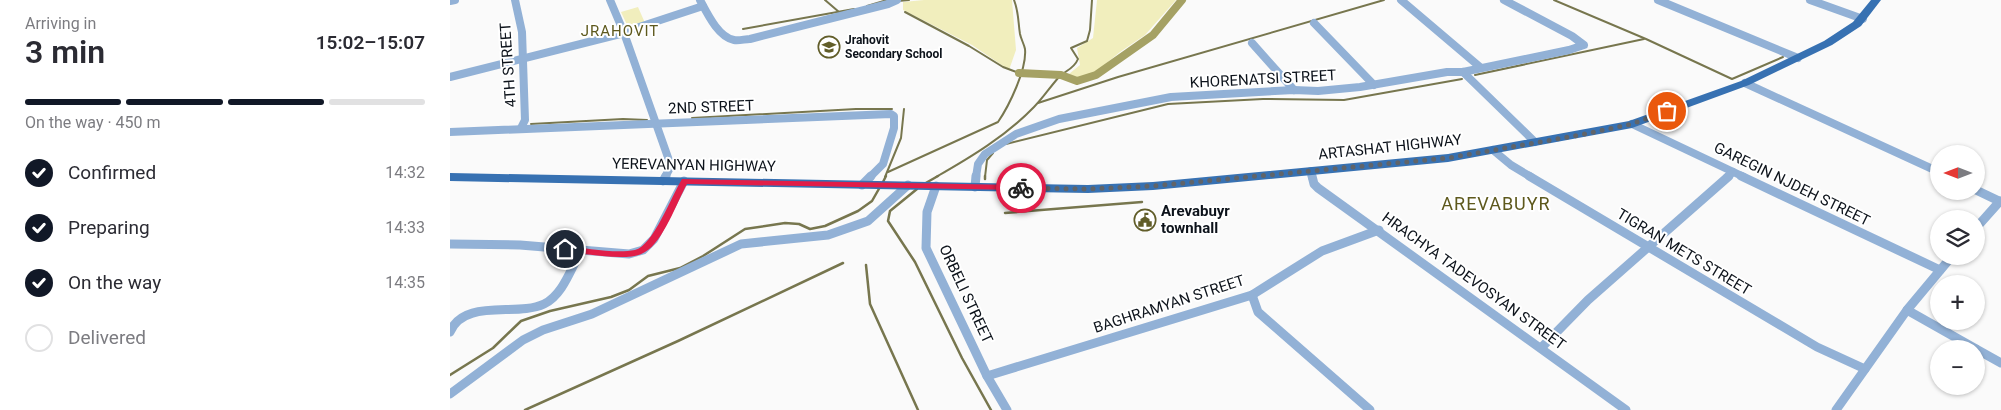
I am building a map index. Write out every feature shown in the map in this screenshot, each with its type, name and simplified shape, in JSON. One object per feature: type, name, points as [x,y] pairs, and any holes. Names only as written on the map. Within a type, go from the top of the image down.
[{"type":"main road","name":"ARTASHAT HIGHWAY","points":[[936,186],[1111,188],[1439,160],[1632,124],[1745,83],[1828,43],[1850,30],[1863,18],[1876,0]]},
{"type":"main road","name":"YEREVANYAN HIGHWAY","points":[[450,177],[936,186]]},
{"type":"street","points":[[450,1],[455,0]]},
{"type":"street","name":"4TH STREET","points":[[515,0],[522,32],[525,120],[521,128]]},
{"type":"street","points":[[610,0],[624,32],[671,166],[663,181]]},
{"type":"street","points":[[1401,0],[1480,67]]},
{"type":"street","name":"KHORENATSI STREET","points":[[974,187],[978,164],[985,154],[1001,142],[1029,128],[1059,119],[1152,100],[1294,90],[1318,91],[1374,85],[1447,72],[1463,72],[1584,45],[1572,36],[1504,0]]},
{"type":"street","points":[[1658,0],[1798,58]]},
{"type":"street","points":[[1810,0],[1863,18]]},
{"type":"street","points":[[450,77],[523,60],[624,32],[702,3],[727,38],[734,40],[750,39],[895,1]]},
{"type":"street","points":[[1314,23],[1374,85]]},
{"type":"street","points":[[1252,43],[1294,90]]},
{"type":"street","points":[[1463,72],[1536,142]]},
{"type":"street","points":[[1745,83],[1930,168]]},
{"type":"street","name":"2ND STREET","points":[[450,132],[891,114],[894,116],[894,128],[876,185]]},
{"type":"street","name":"GAREGIN NJDEH STREET","points":[[1632,124],[1940,270]]},
{"type":"street","name":"TIGRAN METS STREET","points":[[1493,150],[1518,170],[1648,248],[1817,347],[1866,369]]},
{"type":"street","name":"HRACHYA TADEVOSYAN STREET","points":[[1311,171],[1314,184],[1318,188],[1379,230],[1414,258],[1626,410]]},
{"type":"street","points":[[1541,348],[1588,300],[1733,172]]},
{"type":"street","points":[[450,244],[520,244],[581,251],[622,254],[636,253],[643,250],[654,239],[684,181]]},
{"type":"street","points":[[450,394],[523,340],[543,330],[592,314],[741,244],[771,240],[804,239],[828,235],[868,221],[908,186]]},
{"type":"street","name":"ORBELI STREET","points":[[936,186],[927,212],[926,248],[987,376],[1007,410]]},
{"type":"street","points":[[1985,194],[2000,201],[1985,218]]},
{"type":"street","name":"BAGHRAMYAN STREET","points":[[987,376],[1252,295],[1322,251],[1379,230]]},
{"type":"street","points":[[450,332],[456,321],[470,313],[532,307],[553,298],[581,251]]},
{"type":"street","points":[[1836,410],[1907,310],[1944,265]]},
{"type":"street","points":[[1252,295],[1258,312],[1370,410]]},
{"type":"street","points":[[1907,310],[1960,340]]},
{"type":"street","points":[[1985,354],[2001,363]]},
{"type":"shaded area","points":[[924,0],[1012,0],[1016,50],[1009,70],[972,45],[903,10],[903,2]]},
{"type":"shaded area","points":[[1097,0],[1176,0],[1145,35],[1092,75],[1077,78],[1069,74],[1080,65],[1077,48],[1093,38]]},
{"type":"shaded area","points":[[638,7],[645,23],[628,27],[621,12]]},
{"type":"waterway","points":[[825,0],[839,12]]},
{"type":"waterway","points":[[867,6],[887,0]]},
{"type":"waterway","points":[[898,1],[909,0]]},
{"type":"waterway","points":[[888,172],[998,122],[1016,87],[1025,57],[1025,49],[1020,34],[1018,13],[1014,0]]},
{"type":"waterway","points":[[936,177],[1000,137],[1023,118],[1059,77],[1074,65],[1078,59],[1071,48],[1087,41],[1090,30],[1092,0]]},
{"type":"waterway","points":[[1019,73],[1061,75],[1077,81],[1096,75],[1153,35],[1182,0]]},
{"type":"waterway","points":[[1038,103],[1118,77],[1384,0]]},
{"type":"waterway","points":[[1554,0],[1646,39],[1732,79],[1783,57]]},
{"type":"waterway","points":[[839,12],[854,9]]},
{"type":"waterway","points":[[743,29],[839,12]]},
{"type":"waterway","points":[[905,12],[969,46],[1003,67],[1019,73]]},
{"type":"waterway","points":[[1475,75],[1644,39]]},
{"type":"waterway","points":[[1006,144],[1168,104],[1263,99],[1344,100],[1462,79]]},
{"type":"waterway","points":[[692,118],[856,109],[892,109]]},
{"type":"waterway","points":[[885,177],[901,138],[904,109]]},
{"type":"waterway","points":[[531,124],[623,119],[647,120]]},
{"type":"waterway","points":[[985,177],[987,160],[993,153]]},
{"type":"waterway","points":[[883,182],[886,176]]},
{"type":"waterway","points":[[924,184],[938,176]]},
{"type":"waterway","points":[[450,375],[493,348],[521,321],[550,311],[611,297],[629,290],[648,276],[680,268],[703,256],[745,229],[785,223],[799,224],[810,229],[825,226],[858,211],[872,201],[880,187]]},
{"type":"waterway","points":[[917,189],[890,211],[888,221],[915,262],[962,358],[991,410]]},
{"type":"waterway","points":[[1005,213],[1142,202]]},
{"type":"waterway","points":[[525,410],[678,341],[843,263]]},
{"type":"waterway","points":[[866,265],[870,304],[918,410]]},
{"type":"way so far","points":[[1021,188],[1088,189],[1153,186],[1448,158],[1632,124],[1667,111]]},
{"type":"place","name":"Jrahovit Secondary School","points":[[829,47]]},
{"type":"place","name":"Arevabuyr townhall","points":[[1145,220]]},
{"type":"district","name":"JRAHOVIT","points":[[620,31]]},
{"type":"district","name":"AREVABUYR","points":[[1496,204]]},
{"type":"route","points":[[565,249],[622,254],[636,253],[643,250],[654,239],[684,181],[1021,188]]}]
